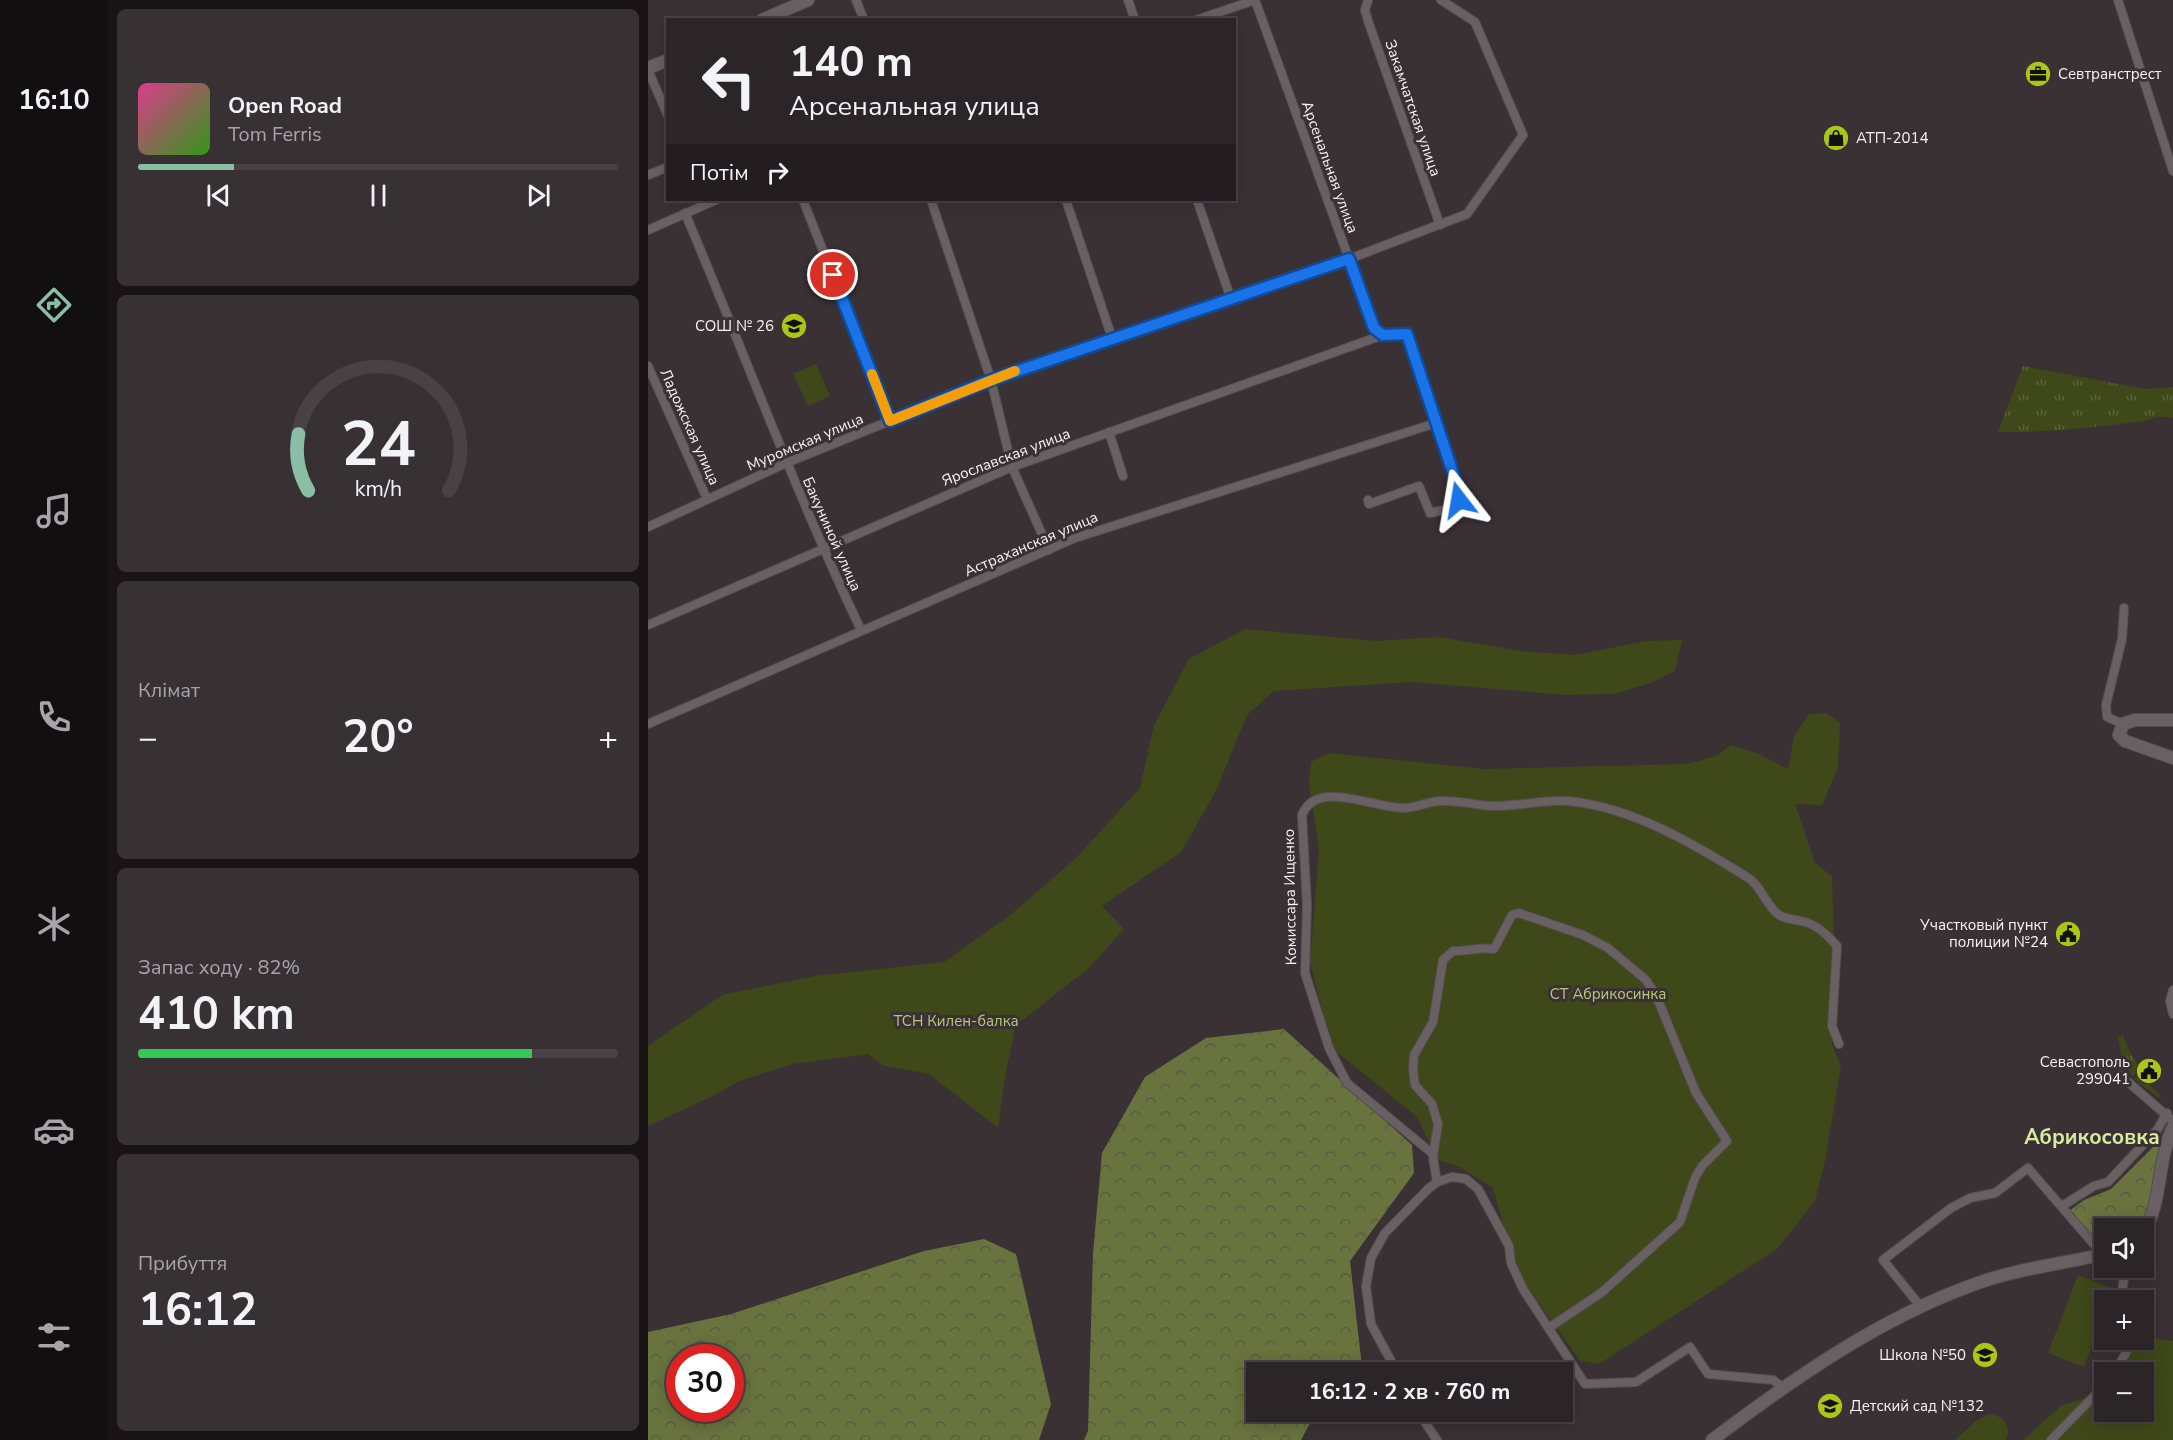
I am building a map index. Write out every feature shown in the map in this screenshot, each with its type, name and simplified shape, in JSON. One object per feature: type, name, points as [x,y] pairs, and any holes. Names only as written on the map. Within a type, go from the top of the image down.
[{"type":"main road","points":[[767,18],[808,0]]},
{"type":"main road","points":[[648,69],[666,61]]},
{"type":"main road","points":[[2173,720],[2134,720],[2121,729],[2125,741],[2173,758]]},
{"type":"main road","points":[[2150,1218],[2160,1166],[2173,1127]]},
{"type":"main road","points":[[1712,1440],[1782,1387],[1863,1337],[1921,1307],[1976,1283],[2094,1257]]},
{"type":"street","points":[[856,0],[863,18]]},
{"type":"street","points":[[1128,0],[1134,18]]},
{"type":"street","points":[[1202,18],[1255,0]]},
{"type":"street","name":"Арсенальная улица","points":[[1255,0],[1374,328],[1383,335]]},
{"type":"street","name":"Закамчатская улица","points":[[1368,0],[1365,10],[1368,21],[1440,225]]},
{"type":"street","name":"Муромская улица","points":[[648,527],[786,462],[991,380],[1349,259],[1467,214],[1523,135],[1475,22],[1441,0]]},
{"type":"street","points":[[2118,0],[2173,171]]},
{"type":"street","points":[[648,69],[666,111]]},
{"type":"street","points":[[648,175],[666,168]]},
{"type":"street","points":[[648,230],[714,201]]},
{"type":"street","points":[[803,201],[890,421]]},
{"type":"street","points":[[931,201],[991,380],[1012,467],[1049,550]]},
{"type":"street","points":[[1066,201],[1112,338]]},
{"type":"street","points":[[1197,201],[1231,299]]},
{"type":"street","name":"Бакуниной улица","points":[[685,213],[750,366],[786,462],[822,548],[861,630]]},
{"type":"street","points":[[1368,500],[1369,504],[1419,486],[1430,513],[1452,508],[1459,500],[1458,488],[1407,334],[1383,335]]},
{"type":"street","name":"Ярославская улица","points":[[648,625],[1012,467],[1383,335]]},
{"type":"street","name":"Ладожская улица","points":[[648,366],[707,500]]},
{"type":"street","name":"Астраханская улица","points":[[648,724],[861,630],[1113,524],[1225,493],[1283,470],[1436,423]]},
{"type":"street","points":[[1109,432],[1123,476]]},
{"type":"street","points":[[2121,729],[2107,717],[2106,705],[2122,639],[2124,608]]},
{"type":"street","name":"Комиссара Ищенко","points":[[1433,1154],[1347,1083],[1329,1048],[1305,973],[1306,905],[1302,815],[1305,807],[1323,797],[1343,796],[1371,805],[1405,808],[1441,801],[1492,806],[1567,801],[1612,809],[1652,823],[1750,878],[1777,914],[1786,919],[1806,922],[1825,933],[1837,946],[1832,1026],[1839,1044]]},
{"type":"street","points":[[1437,1182],[1433,1154],[1438,1124],[1432,1104],[1415,1085],[1413,1069],[1414,1055],[1432,1022],[1438,980],[1443,960],[1448,955],[1453,951],[1469,951],[1480,947],[1494,949],[1512,915],[1519,914],[1582,934],[1616,954],[1646,980],[1656,995],[1696,1093],[1727,1141],[1702,1166],[1695,1178],[1680,1222],[1601,1293],[1550,1327]]},
{"type":"street","points":[[2173,990],[2169,1001],[2173,1014]]},
{"type":"street","points":[[2062,1206],[2094,1186],[2108,1182],[2170,1117],[2120,1075]]},
{"type":"street","points":[[1921,1307],[1883,1260],[1951,1208],[1970,1198],[1995,1193],[2028,1168],[2094,1243]]},
{"type":"street","points":[[1392,1362],[1371,1324],[1366,1286],[1371,1258],[1385,1233],[1437,1182],[1452,1177],[1466,1179],[1478,1189],[1509,1246],[1511,1263],[1522,1289],[1550,1327],[1585,1384],[1636,1382],[1690,1347],[1708,1374],[1773,1380],[1782,1387]]},
{"type":"street","points":[[2051,1440],[2094,1396]]},
{"type":"street","points":[[1425,1422],[1437,1440]]},
{"type":"green space","points":[[816,364],[830,396],[808,406],[793,374]]},
{"type":"green space","points":[[2023,366],[2145,389],[2173,387],[2173,418],[2159,417],[2137,422],[2033,432],[1998,432]]},
{"type":"green space","name":"ТСН Килен-балка","points":[[1245,629],[1376,641],[1439,637],[1520,651],[1575,655],[1646,641],[1682,640],[1675,671],[1653,682],[1615,694],[1566,695],[1412,682],[1274,691],[1247,715],[1216,791],[1181,852],[1102,906],[1124,929],[1088,969],[1016,1025],[1005,1077],[998,1128],[929,1074],[884,1066],[868,1054],[793,1064],[739,1081],[715,1095],[648,1126],[648,1046],[722,995],[815,976],[944,962],[1009,916],[1076,858],[1140,788],[1154,725],[1189,659]]},
{"type":"green space","name":"СТ Абрикосинка","points":[[1826,713],[1840,723],[1838,768],[1822,805],[1795,804],[1815,863],[1832,876],[1836,996],[1832,1044],[1841,1066],[1825,1161],[1815,1201],[1777,1249],[1599,1364],[1580,1361],[1517,1272],[1493,1188],[1460,1167],[1438,1160],[1417,1117],[1332,1048],[1310,962],[1319,850],[1309,784],[1311,762],[1329,753],[1484,769],[1687,764],[1716,756],[1731,745],[1759,754],[1788,769],[1794,736],[1809,714]]},
{"type":"green space","points":[[1284,1029],[1412,1145],[1414,1173],[1350,1261],[1361,1362],[1246,1362],[1246,1422],[1311,1422],[1301,1440],[1084,1440],[1088,1431],[1093,1253],[1102,1153],[1145,1077],[1206,1038]]},
{"type":"green space","points":[[2123,1035],[2130,1053],[2141,1070],[2132,1076],[2122,1060],[2118,1037]]},
{"type":"green space","points":[[2143,1073],[2150,1086],[2160,1095],[2159,1098],[2134,1079]]},
{"type":"green space","points":[[2158,1142],[2162,1145],[2148,1218],[2094,1218],[2094,1241],[2069,1211],[2084,1200],[2111,1189]]},
{"type":"green space","points":[[984,1239],[1016,1254],[1051,1404],[1039,1440],[648,1440],[648,1332],[731,1314],[924,1251]]},
{"type":"green space","points":[[2078,1275],[2114,1289],[2094,1290],[2094,1340],[2084,1367],[2048,1353]]},
{"type":"green space","points":[[2154,1339],[2173,1341],[2173,1440],[2023,1440],[2062,1405],[2094,1395],[2094,1422],[2154,1422],[2154,1362],[2127,1362],[2131,1350],[2154,1350]]},
{"type":"green space","points":[[1988,1414],[2005,1422],[2008,1430],[2006,1440],[1955,1440],[1975,1422]]},
{"type":"slow traffic","points":[[872,374],[890,421],[1015,371]]},
{"type":"place","name":"Севтранстрест","points":[[2038,74]]},
{"type":"place","name":"АТП-2014","points":[[1836,138]]},
{"type":"place","name":"СОШ № 26","points":[[794,326]]},
{"type":"place","name":"Участковый пункт полиции №24","points":[[2068,934]]},
{"type":"place","name":"Севастополь 299041","points":[[2149,1071]]},
{"type":"place","name":"Школа №50","points":[[1985,1355]]},
{"type":"place","name":"Детский сад №132","points":[[1830,1406]]},
{"type":"district","name":"Абрикосовка","points":[[2092,1137]]},
{"type":"route","points":[[833,275],[890,421],[991,380],[1349,259],[1374,328],[1383,335],[1407,334],[1458,488],[1459,500]]}]
